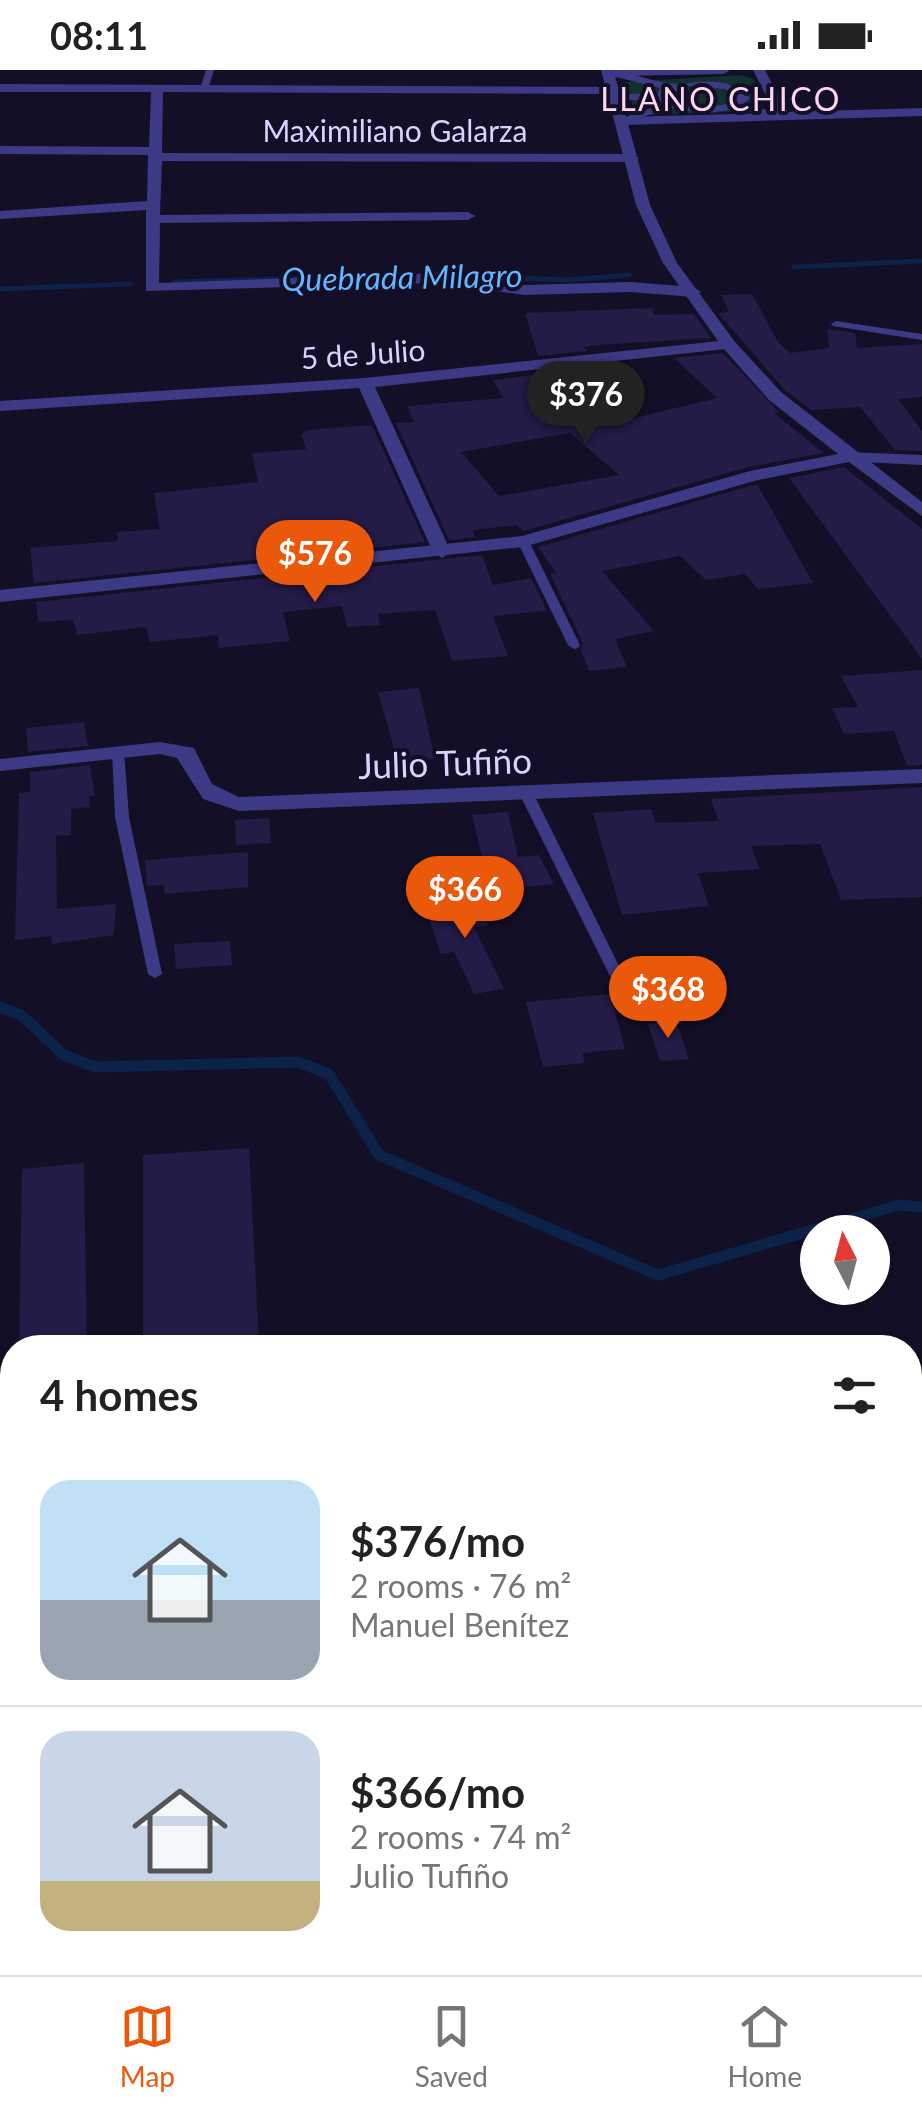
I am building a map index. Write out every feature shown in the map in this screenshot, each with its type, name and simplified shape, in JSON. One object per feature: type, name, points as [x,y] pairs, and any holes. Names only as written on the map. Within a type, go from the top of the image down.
[{"type":"street","points":[[31,88],[43,70]]},
{"type":"street","points":[[378,90],[385,70]]},
{"type":"street","points":[[623,122],[701,95],[724,70]]},
{"type":"street","points":[[608,71],[783,116],[922,112]]},
{"type":"street","points":[[608,71],[665,91],[673,105]]},
{"type":"street","points":[[608,71],[651,224],[670,263],[729,345],[774,396],[922,511]]},
{"type":"street","points":[[623,122],[760,73],[783,116]]},
{"type":"street","points":[[728,86],[740,100]]},
{"type":"street","points":[[0,88],[665,91],[740,100],[783,116]]},
{"type":"street","points":[[157,89],[152,288],[438,278],[537,291],[631,286],[694,292]]},
{"type":"street","points":[[673,105],[701,95]]},
{"type":"street","points":[[740,100],[772,95]]},
{"type":"street","name":"Maximiliano Galarza","points":[[0,150],[632,158]]},
{"type":"street","points":[[0,215],[153,212],[468,216]]},
{"type":"street","name":"5 de Julio","points":[[0,406],[365,383],[729,345]]},
{"type":"street","points":[[365,383],[442,552]]},
{"type":"street","points":[[0,596],[524,541],[756,474],[849,457],[922,460]]},
{"type":"street","name":"Julio Tufiño","points":[[0,765],[160,748],[186,754],[204,793],[216,802],[239,804],[922,776]]},
{"type":"lane","points":[[204,89],[210,70]]},
{"type":"lane","points":[[836,324],[922,337]]},
{"type":"lane","points":[[524,541],[574,645]]},
{"type":"lane","points":[[118,751],[122,818],[156,974]]},
{"type":"lane","points":[[526,793],[626,994]]},
{"type":"green space","points":[[741,75],[753,79],[763,106],[753,111],[651,115],[635,111],[624,82]]},
{"type":"building","points":[[752,294],[778,342],[790,353],[829,348],[827,329],[855,333],[857,348],[922,344],[922,397],[898,399],[922,431],[922,451],[895,450],[860,407],[811,410],[784,389],[718,313],[729,312],[721,295]]},
{"type":"building","points":[[652,308],[654,315],[694,314],[711,338],[598,345],[584,347],[587,351],[538,356],[525,313]]},
{"type":"building","points":[[723,353],[779,412],[774,413],[824,453],[749,467],[524,531],[516,525],[473,530],[475,537],[449,540],[396,423],[414,422],[407,406],[503,398],[493,380],[598,367],[634,418],[717,398],[674,358]],"holes":[[[570,433],[619,475],[499,496],[461,452]]]},
{"type":"building","points":[[372,425],[425,542],[34,583],[30,548],[118,541],[117,532],[160,529],[154,493],[258,482],[252,453],[306,449],[301,434],[308,430]]},
{"type":"building","points":[[844,467],[922,529],[922,659],[789,478]]},
{"type":"building","points":[[757,484],[813,583],[758,589],[745,574],[706,580],[680,556],[602,571],[654,631],[615,639],[627,667],[589,671],[581,650],[583,643],[550,574],[556,573],[538,547]]},
{"type":"building","points":[[482,555],[493,585],[531,578],[547,611],[493,616],[508,656],[452,661],[435,610],[378,614],[380,625],[347,627],[342,606],[283,612],[290,641],[219,648],[218,635],[150,642],[146,627],[77,635],[73,620],[38,622],[36,602]]},
{"type":"building","points":[[922,670],[922,765],[907,766],[894,731],[844,734],[832,708],[858,707],[841,676]]},
{"type":"building","points":[[419,688],[435,759],[398,762],[378,692]]},
{"type":"building","points":[[84,722],[88,746],[28,752],[26,728]]},
{"type":"building","points":[[90,765],[95,796],[89,796],[90,807],[71,809],[71,835],[56,836],[57,909],[116,904],[114,935],[52,944],[51,936],[15,940],[19,793],[30,792],[30,772]]},
{"type":"building","points":[[922,787],[922,897],[841,900],[820,844],[751,846],[760,869],[698,873],[709,906],[622,915],[593,813],[651,809],[656,823],[718,821],[711,799]]},
{"type":"building","points":[[508,812],[518,857],[539,855],[554,884],[490,890],[472,815]]},
{"type":"building","points":[[269,818],[271,843],[236,845],[235,820]]},
{"type":"building","points":[[248,852],[248,887],[165,894],[164,885],[147,886],[145,860]]},
{"type":"building","points":[[479,898],[488,925],[474,927],[504,989],[474,994],[454,952],[441,954],[424,904]]},
{"type":"building","points":[[230,941],[232,965],[176,969],[174,944]]},
{"type":"building","points":[[610,994],[625,1049],[582,1053],[585,1063],[543,1067],[526,1002]]},
{"type":"building","points":[[676,1021],[689,1059],[660,1061],[648,1024]]},
{"type":"building","points":[[249,1148],[259,1335],[143,1335],[143,1155]]},
{"type":"building","points":[[84,1163],[87,1335],[19,1335],[22,1169]]},
{"type":"waterway","name":"Quebrada Milagro","points":[[794,267],[922,261]]},
{"type":"waterway","name":"Quebrada Milagro","points":[[441,275],[568,280],[629,275]]},
{"type":"waterway","name":"Quebrada Milagro","points":[[175,282],[379,276]]},
{"type":"waterway","name":"Quebrada Milagro","points":[[0,289],[130,284]]},
{"type":"waterway","points":[[0,1007],[21,1015],[64,1055],[95,1067],[298,1062],[329,1074],[379,1155],[658,1275],[899,1205],[922,1207]]},
{"type":"district","name":"LLANO CHICO","points":[[721,100]]}]
